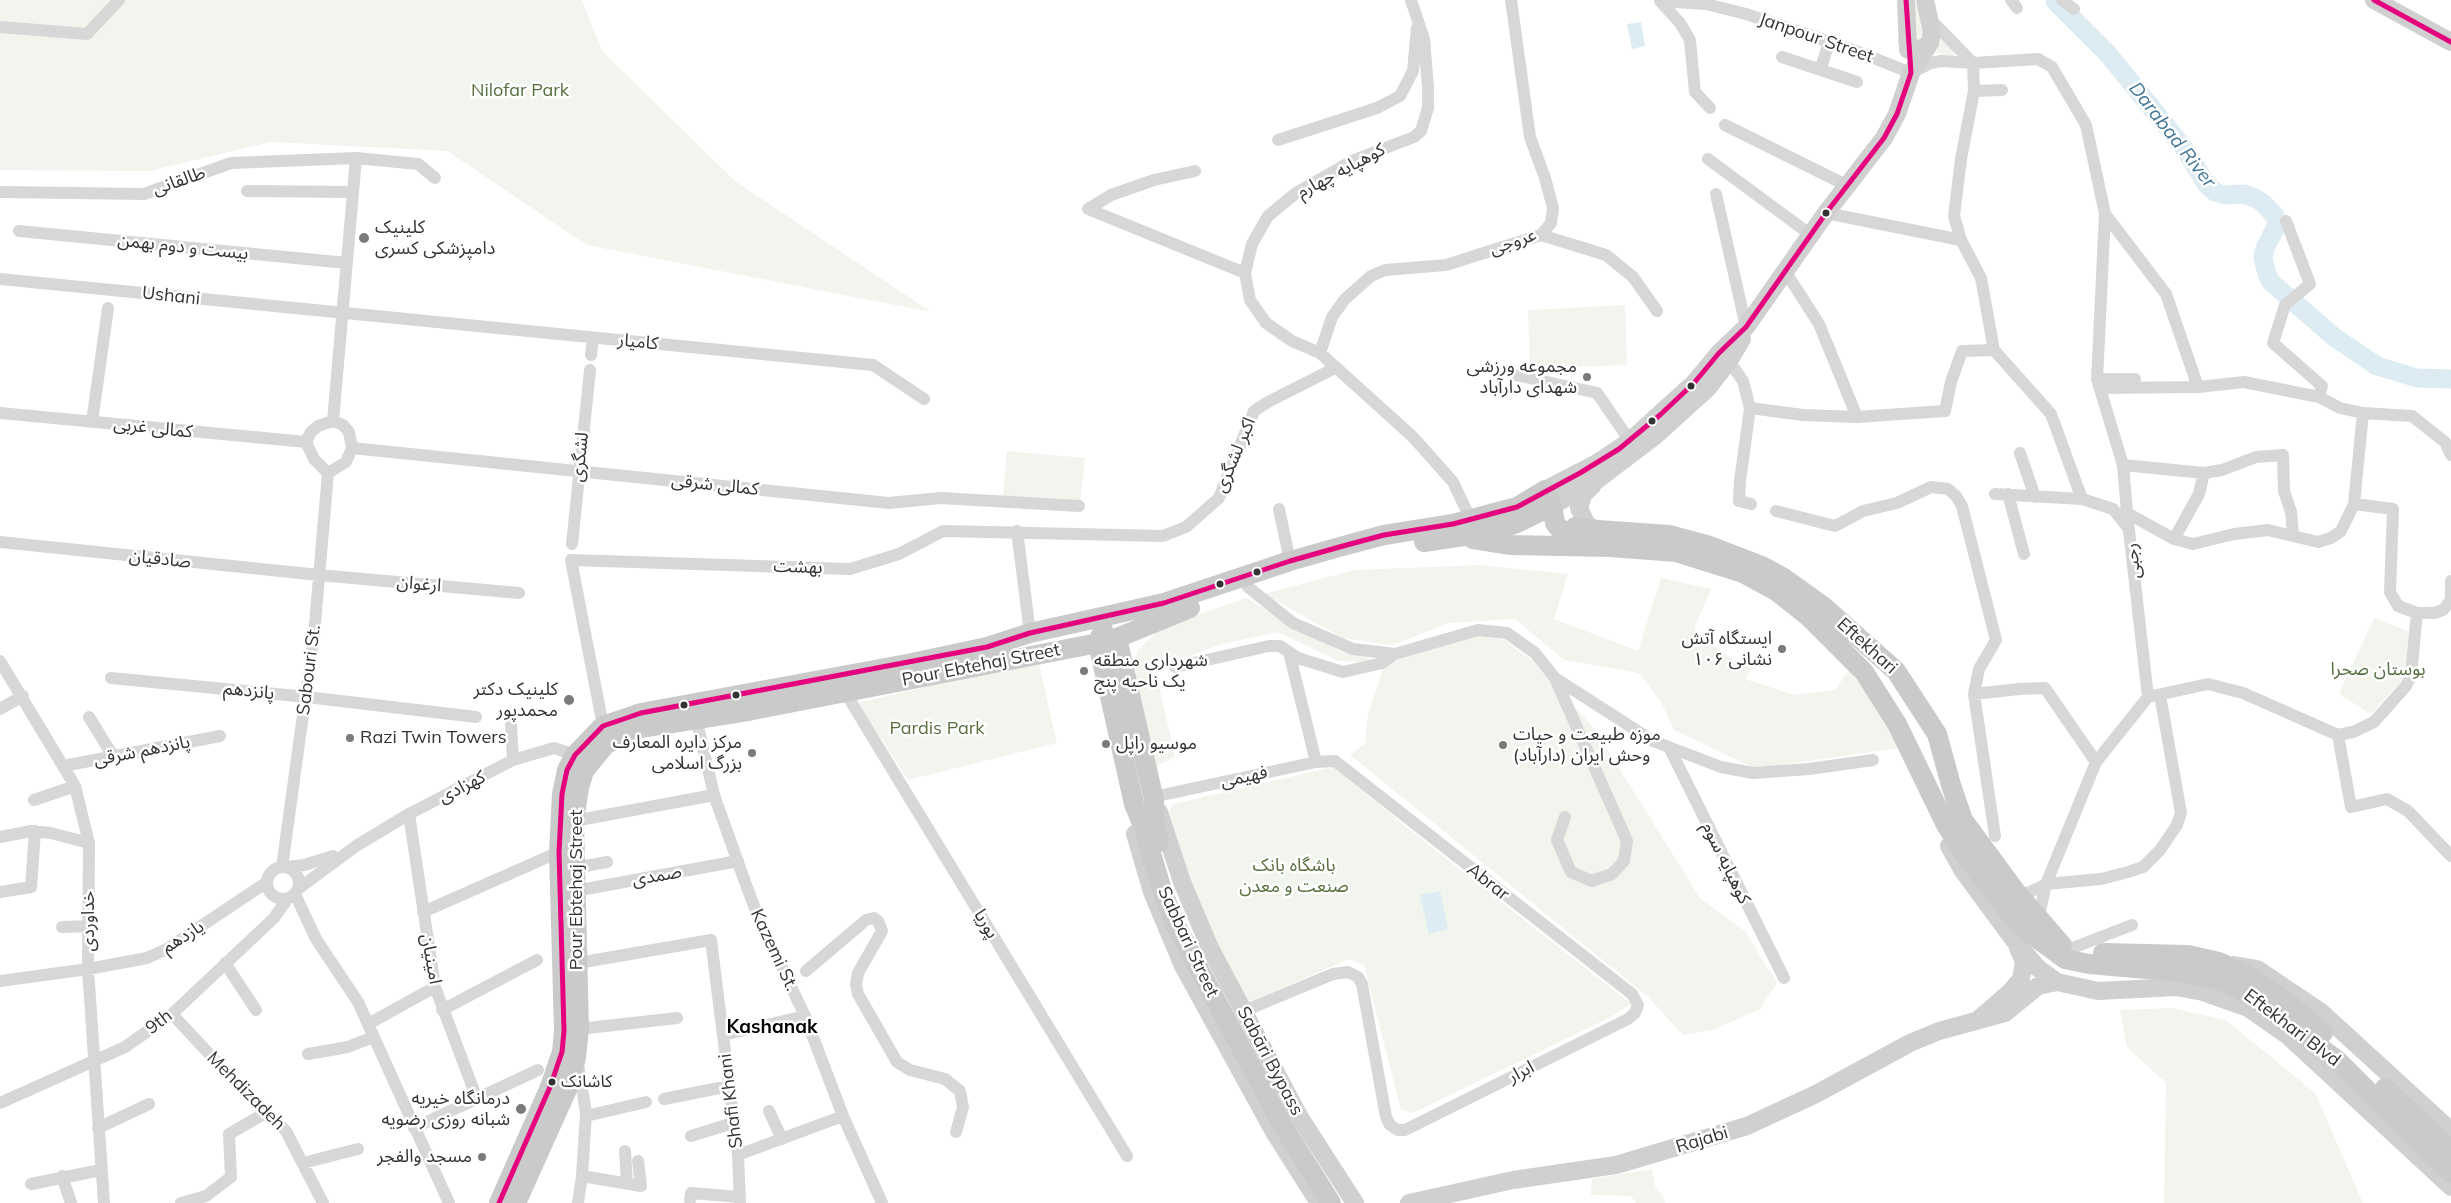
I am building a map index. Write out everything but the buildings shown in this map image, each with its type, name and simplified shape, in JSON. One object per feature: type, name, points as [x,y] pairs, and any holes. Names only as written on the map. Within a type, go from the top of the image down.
[{"type":"main road","name":"Pour Ebtehaj Street","points":[[1906,0],[1907,40],[1911,73]]},
{"type":"main road","points":[[1907,40],[1910,46],[1920,50],[1930,42],[1932,32],[1925,0]]},
{"type":"main road","points":[[2374,0],[2451,42]]},
{"type":"main road","name":"Pour Ebtehaj Street","points":[[1163,611],[1290,561],[1384,535],[1517,523],[1597,463],[1630,441],[1694,383],[1719,353],[1746,326],[1826,213],[1884,138],[1897,114],[1911,73],[1930,42]]},
{"type":"main road","name":"Pour Ebtehaj Street","points":[[1549,498],[1597,480],[1662,430],[1708,388],[1739,347],[1746,326]]},
{"type":"main road","points":[[1594,530],[1586,523],[1579,508],[1583,495],[1597,480]]},
{"type":"main road","points":[[1549,498],[1555,523],[1562,532],[1570,537],[1610,547]]},
{"type":"main road","name":"Eftekhari","points":[[1549,498],[1564,520],[1572,526],[1594,530],[1669,535],[1710,546],[1755,571],[1776,591],[1809,617],[1864,672],[1898,724],[1946,825],[1967,858],[2020,926],[2065,959],[2089,964],[2181,972],[2219,980],[2251,995],[2338,1061],[2451,1173]]},
{"type":"main road","name":"Pour Ebtehaj Street","points":[[843,684],[1030,633],[1163,611],[1336,560],[1405,544],[1462,527]]},
{"type":"main road","points":[[1462,527],[1511,545],[1610,547]]},
{"type":"main road","name":"Eftekhari","points":[[1610,547],[1676,552],[1743,573],[1755,571],[1784,578],[1822,606],[1896,670],[1938,734],[1950,785],[1963,820],[2016,892],[2044,926]]},
{"type":"main road","points":[[987,646],[1106,637],[1135,618],[1163,611]]},
{"type":"main road","points":[[1163,611],[1137,642],[1129,665],[1130,738],[1153,798],[1154,824],[1170,878],[1199,951],[1291,1121],[1343,1203]]},
{"type":"main road","name":"Pour Ebtehaj Street","points":[[502,1202],[550,1087],[562,1052],[564,1031],[559,852],[562,794],[568,770],[575,754],[603,726],[641,713],[746,702],[1106,637]]},
{"type":"main road","points":[[1106,637],[1129,690]]},
{"type":"main road","name":"Sabbari Street","points":[[1106,637],[1130,738],[1134,804],[1143,826],[1162,890],[1191,957],[1283,1126],[1331,1203]]},
{"type":"main road","name":"Pour Ebtehaj Street","points":[[502,1202],[570,1083],[576,1057],[579,1029],[574,820],[578,788],[584,770],[606,744],[640,728],[696,718],[746,702]]},
{"type":"main road","points":[[1898,724],[1911,726],[1918,723],[1924,712]]},
{"type":"main road","points":[[1912,756],[1927,802],[1939,830],[1964,871],[2016,943],[2038,968],[2057,982],[2098,991],[2176,987],[2203,992],[2248,1008],[2288,1036],[2451,1187]]},
{"type":"main road","name":"Sabāri Bypass","points":[[1153,798],[1163,821],[1195,915],[1210,948],[1299,1116],[1355,1203]]},
{"type":"main road","name":"Sabāri Bypass","points":[[1134,804],[1133,828],[1165,928],[1183,966],[1274,1132],[1319,1203]]},
{"type":"main road","points":[[2044,926],[2061,945],[2070,949]]},
{"type":"main road","name":"Rajabi","points":[[1976,1021],[2010,992],[2020,979],[2024,962],[2016,943]]},
{"type":"main road","name":"Eftekhari Blvd","points":[[2070,949],[2106,954],[2188,955],[2219,962],[2251,977],[2286,1000],[2418,1117],[2451,1150]]},
{"type":"main road","points":[[2219,962],[2257,969],[2321,1012],[2451,1131]]},
{"type":"main road","name":"Rajabi","points":[[1409,1203],[1513,1180],[1616,1165],[1747,1126],[1816,1094],[1910,1043],[1939,1031],[2005,1013],[2038,986],[2057,982]]},
{"type":"street","points":[[0,27],[87,34],[118,0]]},
{"type":"street","name":"کوهپایه چهارم","points":[[1411,0],[1424,39],[1428,108],[1422,131],[1414,137],[1354,160],[1316,181],[1289,199],[1268,216],[1252,244],[1245,273],[1250,300],[1266,323],[1292,341],[1320,353],[1413,438],[1454,482],[1462,527]]},
{"type":"street","name":"عروجی","points":[[1320,353],[1332,317],[1345,299],[1371,276],[1385,270],[1446,265],[1541,235],[1551,223],[1553,208],[1546,178],[1530,137],[1511,0]]},
{"type":"street","points":[[1660,0],[1680,23],[1690,40],[1695,92],[1710,108]]},
{"type":"street","name":"Janpour Street","points":[[1660,0],[1692,3],[1746,14],[1911,73]]},
{"type":"street","points":[[2062,0],[2074,9]]},
{"type":"street","points":[[1930,19],[1973,63],[1974,92],[1961,159],[1954,216],[1961,240],[1981,278],[1994,350],[2051,414],[2082,499]]},
{"type":"street","points":[[1278,140],[1377,108],[1400,96],[1413,70],[1418,21]]},
{"type":"street","points":[[1821,68],[1828,42]]},
{"type":"street","points":[[1782,57],[1821,68],[1857,82]]},
{"type":"street","points":[[1911,73],[1931,62],[1973,63],[2038,59],[2052,67],[2086,125],[2105,214],[2166,294],[2196,383]]},
{"type":"street","points":[[1974,92],[2002,90]]},
{"type":"street","points":[[1725,125],[1848,186]]},
{"type":"street","points":[[333,421],[356,158]]},
{"type":"street","name":"طالقانی","points":[[0,192],[144,194],[231,163],[356,158],[418,164],[435,178]]},
{"type":"street","points":[[1708,159],[1811,236]]},
{"type":"street","points":[[1195,171],[1154,180],[1111,195],[1088,209],[1245,273]]},
{"type":"street","points":[[248,191],[353,192]]},
{"type":"street","points":[[1716,194],[1746,326]]},
{"type":"street","points":[[1826,213],[1961,240]]},
{"type":"street","name":"رجبی","points":[[2016,892],[2028,893],[2046,884],[2101,879],[2143,867],[2160,850],[2177,825],[2181,812],[2154,696],[2129,529],[2123,464],[2098,383],[2105,214]]},
{"type":"street","points":[[2286,221],[2310,284],[2285,305],[2273,343],[2322,386],[2319,397]]},
{"type":"street","name":"بیست و دوم بهمن","points":[[19,231],[346,263]]},
{"type":"street","points":[[1541,235],[1606,255],[1633,277],[1657,311]]},
{"type":"street","points":[[1786,271],[1819,324],[1857,417]]},
{"type":"street","name":"Ushani","points":[[0,279],[342,313]]},
{"type":"street","points":[[92,422],[108,308]]},
{"type":"street","name":"کامیار","points":[[342,313],[873,365],[924,399]]},
{"type":"street","points":[[591,355],[593,338]]},
{"type":"street","points":[[1750,408],[1803,415],[1857,417],[1945,411],[1951,382],[1962,351],[1994,350]]},
{"type":"street","points":[[1729,361],[1742,381],[1750,408],[1740,481],[1740,501],[1751,504]]},
{"type":"street","name":"اکبر لشگری","points":[[1017,531],[1163,536],[1186,527],[1219,498],[1254,411],[1335,368]]},
{"type":"street","name":"لشگری","points":[[572,544],[590,370]]},
{"type":"street","points":[[1516,375],[1597,393],[1630,441]]},
{"type":"street","points":[[2098,383],[2244,382],[2319,397],[2340,408],[2363,413],[2412,415],[2445,442],[2451,455]]},
{"type":"street","name":"کمالی غربی","points":[[0,413],[306,442]]},
{"type":"street","points":[[2127,513],[2174,539],[2193,544],[2234,534],[2268,530],[2318,542],[2331,538],[2340,531],[2354,504],[2363,413]]},
{"type":"street","points":[[333,421],[343,425],[348,432],[352,448],[346,462],[328,472],[314,459],[306,442],[318,426],[333,421]]},
{"type":"street","name":"کمالی شرقی","points":[[352,448],[578,473],[889,503],[941,498],[1078,506]]},
{"type":"street","points":[[2020,453],[2035,497]]},
{"type":"street","points":[[2123,464],[2204,473],[2222,470],[2256,457],[2283,455],[2284,492],[2291,512],[2293,535]]},
{"type":"street","name":"Sabouri St.","points":[[285,867],[306,697],[328,472]]},
{"type":"street","points":[[2174,539],[2199,494],[2204,473]]},
{"type":"street","points":[[1776,510],[1835,526],[1863,511],[1897,503],[1931,487],[1948,489],[1956,496],[1962,506],[1996,640],[1979,669],[1974,694],[1995,836]]},
{"type":"street","points":[[2024,554],[2001,494],[2082,499],[2113,509],[2129,529]]},
{"type":"street","points":[[2354,504],[2393,509],[2390,592],[2398,606],[2417,613],[2434,613],[2448,606],[2451,600],[2451,581]]},
{"type":"street","points":[[1278,509],[1290,561]]},
{"type":"street","name":"بهشت","points":[[603,726],[571,560],[850,569],[899,554],[943,531],[1017,531]]},
{"type":"street","points":[[1017,531],[1030,633]]},
{"type":"street","name":"صادقیان","points":[[0,542],[319,575]]},
{"type":"street","name":"ارغوان","points":[[319,575],[520,592]]},
{"type":"street","points":[[1248,587],[1293,623],[1353,648],[1395,654]]},
{"type":"street","points":[[2044,926],[2040,911],[2046,884],[2096,762],[2154,696],[2208,684],[2243,693],[2338,735],[2353,732],[2374,722],[2406,686],[2411,675],[2417,613]]},
{"type":"street","points":[[1175,667],[1269,646],[1280,646],[1319,666],[1342,672],[1382,663],[1395,654],[1478,630],[1506,633],[1534,653],[1555,678],[1627,841],[1624,861],[1612,874],[1592,881],[1571,872],[1558,840],[1565,817]]},
{"type":"street","points":[[1289,652],[1316,762]]},
{"type":"street","name":"خداوردی","points":[[0,661],[75,786],[89,843],[90,926],[88,969],[104,1203]]},
{"type":"street","name":"پانزدهم","points":[[111,678],[306,697],[476,717]]},
{"type":"street","points":[[1555,678],[1653,741],[1720,767],[1753,773],[1809,769],[1872,760]]},
{"type":"street","name":"پوریا","points":[[843,684],[1126,1156]]},
{"type":"street","points":[[1974,694],[2044,688],[2096,762]]},
{"type":"street","points":[[0,709],[22,696]]},
{"type":"street","points":[[89,717],[113,756]]},
{"type":"street","name":"Kazemi St.","points":[[696,718],[714,795],[759,919],[805,1016],[843,1116],[882,1203]]},
{"type":"street","points":[[511,724],[513,760]]},
{"type":"street","points":[[2338,735],[2351,808],[2387,800],[2408,811],[2451,856]]},
{"type":"street","name":"پانزدهم شرقی","points":[[63,766],[220,736]]},
{"type":"street","name":"کوهپایه سوم","points":[[1669,747],[1784,978]]},
{"type":"street","name":"کهزادی","points":[[285,867],[326,860],[356,846],[409,814],[513,760],[554,748],[575,754]]},
{"type":"street","name":"فهیمی","points":[[1153,798],[1316,762],[1335,761]]},
{"type":"street","name":"ابرار","points":[[1244,1011],[1333,974],[1348,972],[1358,977],[1362,984],[1386,1117],[1390,1125],[1398,1130],[1405,1130],[1628,1019],[1635,1013],[1638,1005],[1632,994],[1335,761]]},
{"type":"street","points":[[34,800],[75,786]]},
{"type":"street","points":[[574,820],[714,795]]},
{"type":"street","name":"امینیان","points":[[409,814],[435,987],[442,1010],[477,1099]]},
{"type":"street","points":[[0,837],[35,832],[51,833],[89,843]]},
{"type":"street","points":[[0,892],[31,887],[35,832]]},
{"type":"street","name":"کهزادی","points":[[294,894],[356,846]]},
{"type":"street","points":[[423,912],[559,852]]},
{"type":"street","name":"صمدی","points":[[575,891],[738,861]]},
{"type":"street","points":[[574,868],[607,862]]},
{"type":"street","points":[[294,894],[278,898],[273,895],[267,882],[272,872],[285,867],[296,874],[298,878],[294,894],[316,939],[358,1002],[414,1128],[450,1201]]},
{"type":"street","name":"یازدهم","points":[[0,981],[88,969],[147,958],[167,949],[267,882]]},
{"type":"street","name":"9th","points":[[0,1103],[125,1047],[172,1014],[274,918],[294,894]]},
{"type":"street","points":[[806,971],[866,920],[874,918],[878,921],[882,931],[858,973],[856,986],[858,994],[897,1062],[910,1070],[945,1078],[960,1092],[963,1107],[956,1132]]},
{"type":"street","points":[[2070,949],[2132,925]]},
{"type":"street","points":[[62,927],[90,926]]},
{"type":"street","name":"Shafi Khani","points":[[578,963],[711,940],[738,1155],[740,1200]]},
{"type":"street","points":[[442,1010],[537,960]]},
{"type":"street","points":[[225,963],[256,1010]]},
{"type":"street","points":[[368,1024],[435,987]]},
{"type":"street","name":"Mehdizadeh","points":[[172,1014],[240,1088],[286,1131],[323,1203]]},
{"type":"street","points":[[723,1035],[805,1016]]},
{"type":"street","points":[[579,1029],[677,1018]]},
{"type":"street","points":[[308,1054],[348,1047],[373,1037]]},
{"type":"street","points":[[576,1057],[586,1116],[582,1176],[578,1203]]},
{"type":"street","points":[[414,1128],[538,1070]]},
{"type":"street","points":[[664,1099],[729,1086]]},
{"type":"street","points":[[586,1116],[646,1102]]},
{"type":"street","points":[[98,1128],[148,1104]]},
{"type":"street","points":[[769,1111],[782,1138]]},
{"type":"street","points":[[181,1203],[206,1196],[231,1177],[229,1134],[267,1112]]},
{"type":"street","points":[[738,1155],[843,1116]]},
{"type":"street","points":[[691,1136],[734,1123]]},
{"type":"street","points":[[303,1164],[358,1149]]},
{"type":"street","points":[[625,1151],[626,1183]]},
{"type":"street","points":[[582,1176],[641,1186],[638,1161]]},
{"type":"street","points":[[31,1184],[62,1176],[101,1170]]},
{"type":"street","points":[[62,1176],[71,1203]]},
{"type":"street","points":[[690,1197],[740,1200]]},
{"type":"green space","name":"Nilofar Park","points":[[0,0],[582,0],[602,51],[735,181],[931,312],[587,245],[447,151],[271,142],[149,171],[0,170]]},
{"type":"green space","points":[[1918,3],[1927,41],[1914,40],[1913,5]]},
{"type":"green space","points":[[1941,34],[1951,46],[1956,59],[1936,53]]},
{"type":"green space","points":[[1625,305],[1627,365],[1530,369],[1528,310]]},
{"type":"green space","points":[[1007,451],[1085,458],[1080,503],[1003,496]]},
{"type":"green space","points":[[1481,565],[1568,574],[1554,619],[1638,651],[1661,578],[1711,589],[1694,629],[1733,660],[1755,664],[1745,679],[1794,695],[1835,690],[1849,670],[1889,725],[1898,748],[1782,765],[1752,767],[1674,730],[1661,702],[1639,673],[1564,660],[1515,619],[1448,623],[1393,645],[1343,638],[1264,594],[1354,570]]},
{"type":"green space","points":[[1246,598],[1340,651],[1368,657],[1368,662],[1338,661],[1278,632],[1222,644],[1159,667],[1156,673],[1175,757],[1155,767],[1136,676],[1137,651],[1161,628]]},
{"type":"green space","name":"بوستان صحرا","points":[[2374,618],[2410,632],[2406,670],[2400,683],[2371,714],[2339,694]]},
{"type":"green space","points":[[1479,636],[1505,640],[1530,659],[1594,728],[1700,898],[1745,931],[1777,983],[1760,1009],[1713,1030],[1683,1035],[1647,996],[1350,755],[1365,744],[1368,714],[1383,669],[1400,659]]},
{"type":"green space","name":"Pardis Park","points":[[1038,660],[1057,743],[908,780],[858,703]]},
{"type":"green space","name":"باشگاه بانک صنعت و معدن","points":[[1333,767],[1631,1004],[1611,1017],[1413,1113],[1401,1110],[1364,965],[1349,959],[1245,1004],[1203,920],[1169,812],[1173,804]]},
{"type":"green space","points":[[2171,1008],[2226,1020],[2315,1093],[2363,1203],[2164,1203],[2166,1083],[2127,1047],[2120,1010]]},
{"type":"green space","points":[[1652,1169],[1655,1186],[1665,1203],[1636,1203],[1631,1196],[1591,1195],[1592,1179]]},
{"type":"shaded area","points":[[1641,22],[1645,46],[1632,49],[1627,24]]},
{"type":"shaded area","points":[[1440,891],[1448,929],[1429,934],[1420,895]]},
{"type":"waterway","name":"Darabad River","points":[[2055,1],[2108,54],[2184,148],[2207,185],[2215,192],[2225,195],[2244,194],[2255,198],[2263,203],[2275,216],[2277,221],[2275,229],[2265,248],[2263,258],[2271,282],[2334,337],[2377,366],[2417,378],[2451,379]]},
{"type":"transit line","points":[[499,1203],[550,1087],[562,1052],[564,1031],[559,852],[562,794],[567,770],[575,755],[603,726],[641,713],[987,647],[1030,633],[1164,603],[1290,561],[1343,546],[1384,535],[1453,524],[1517,507],[1580,473],[1619,449],[1660,415],[1694,383],[1719,353],[1746,327],[1826,213],[1884,138],[1897,114],[1911,73],[1906,0]]},
{"type":"transit line","points":[[2374,0],[2451,42]]},
{"type":"place","name":"کلینیک دامپزشکی کسری","points":[[364,238]]},
{"type":"place","name":"مجموعه ورزشی شهدای دارآباد","points":[[1587,377]]},
{"type":"place","name":"ایستگاه آتش نشانی ۱۰۶","points":[[1782,649]]},
{"type":"place","name":"شهرداری منطقه یک ناحیه پنج","points":[[1084,671]]},
{"type":"place","name":"کلینیک دکتر محمدپور","points":[[569,700]]},
{"type":"place","name":"Razi Twin Towers","points":[[350,738]]},
{"type":"place","name":"موسیو راپل","points":[[1106,744]]},
{"type":"place","name":"موزه طبیعت و حیات وحش ایران (دارآباد)","points":[[1503,745]]},
{"type":"place","name":"مرکز دایره المعارف بزرگ اسلامی","points":[[752,753]]},
{"type":"place","name":"کاشانک","points":[[552,1082]]},
{"type":"place","name":"درمانگاه خیریه شبانه روزی رضویه","points":[[521,1109]]},
{"type":"place","name":"مسجد والفجر","points":[[482,1157]]},
{"type":"district","name":"Kashanak","points":[[772,1027]]}]
